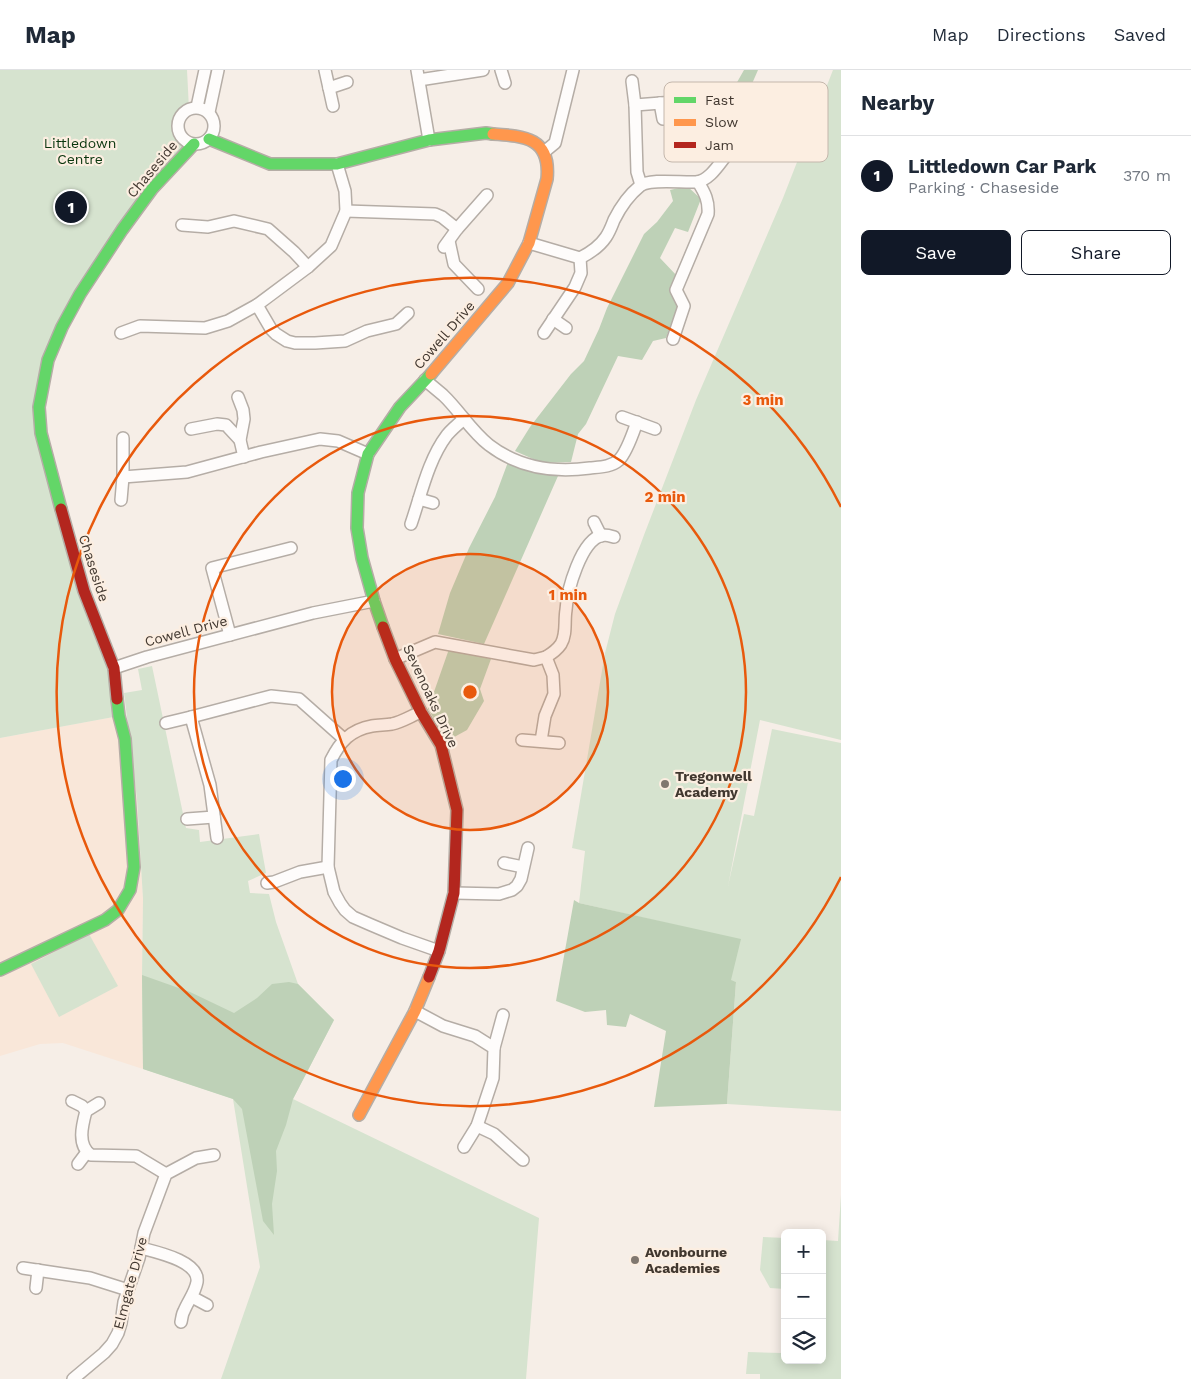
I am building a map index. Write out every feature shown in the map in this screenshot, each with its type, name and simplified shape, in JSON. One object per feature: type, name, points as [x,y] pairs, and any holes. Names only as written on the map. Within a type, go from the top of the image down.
[{"type":"street","points":[[205,70],[197,107],[205,110],[212,116],[214,122],[213,139],[270,164],[337,164],[428,140],[486,134],[520,136],[537,144],[544,152],[555,143],[573,70]]},
{"type":"street","points":[[208,112],[218,70]]},
{"type":"street","points":[[325,70],[334,106]]},
{"type":"street","points":[[428,140],[418,75],[484,70]]},
{"type":"street","points":[[501,70],[505,83]]},
{"type":"street","points":[[632,81],[635,105],[637,172],[641,185]]},
{"type":"street","points":[[329,88],[347,82]]},
{"type":"street","points":[[660,103],[663,119]]},
{"type":"street","points":[[635,105],[664,103]]},
{"type":"street","name":"Chaseside","points":[[197,107],[189,109],[180,116],[178,125],[180,134],[189,143],[194,144],[213,139]]},
{"type":"street","name":"Chaseside","points":[[0,970],[105,920],[118,910],[130,890],[134,867],[125,739],[114,668],[84,591],[70,545],[41,433],[39,406],[48,360],[62,327],[80,294],[122,230],[152,189],[194,144]]},
{"type":"street","name":"Cowell Drive","points":[[114,668],[147,657],[314,612],[374,601],[362,558],[357,528],[358,493],[368,454],[400,407],[508,283],[529,243],[547,179],[548,168],[544,152]]},
{"type":"street","points":[[529,243],[580,258],[588,255],[606,238],[615,218],[627,199],[641,185],[666,181],[698,182],[723,162]]},
{"type":"street","points":[[121,333],[140,326],[205,328],[228,322],[257,305],[308,267],[331,246],[346,211],[345,191],[337,164]]},
{"type":"street","points":[[673,339],[684,306],[676,290],[708,214],[706,195],[698,182]]},
{"type":"street","points":[[478,289],[454,264],[447,244],[457,229],[487,195]]},
{"type":"street","points":[[346,211],[435,214],[457,229]]},
{"type":"street","points":[[182,226],[208,227],[234,221],[268,229],[308,267]]},
{"type":"street","points":[[544,333],[575,287],[581,273],[580,258]]},
{"type":"street","points":[[257,305],[271,329],[287,341],[295,343],[315,344],[345,341],[368,331],[396,324],[408,313]]},
{"type":"street","points":[[553,320],[566,328]]},
{"type":"street","points":[[425,380],[443,395],[488,444],[507,457],[539,468],[556,470],[586,469],[612,464],[620,459],[637,422]]},
{"type":"street","points":[[238,397],[243,410],[244,420],[240,440],[244,457]]},
{"type":"street","points":[[622,417],[655,428]]},
{"type":"street","points":[[411,524],[431,462],[446,436],[464,419]]},
{"type":"street","points":[[190,429],[218,424],[226,425],[240,440]]},
{"type":"street","points":[[121,500],[124,477],[123,438]]},
{"type":"street","points":[[124,477],[187,472],[320,439],[338,442],[368,454]]},
{"type":"street","points":[[419,499],[433,503]]},
{"type":"street","points":[[594,522],[600,536]]},
{"type":"street","points":[[395,659],[435,642],[534,660],[552,653],[560,645],[564,637],[570,587],[581,555],[596,538],[603,535],[614,537]]},
{"type":"street","points":[[230,635],[212,568],[291,548]]},
{"type":"street","name":"Sevenoaks Drive","points":[[359,1115],[415,1010],[439,951],[454,894],[457,810],[440,745],[421,712],[395,659],[374,601]]},
{"type":"street","points":[[541,741],[545,716],[554,694],[553,675],[546,656]]},
{"type":"street","points":[[166,723],[271,696],[299,699],[344,738]]},
{"type":"street","points":[[421,712],[399,722],[369,726],[353,733],[344,738],[337,749],[331,760],[328,867],[334,892],[345,910],[353,917],[402,938],[439,951]]},
{"type":"street","points":[[191,717],[210,785],[216,838]]},
{"type":"street","points":[[522,740],[558,742]]},
{"type":"street","points":[[187,819],[214,817]]},
{"type":"street","points":[[454,894],[488,895],[512,890],[517,886],[521,878],[522,867],[528,848]]},
{"type":"street","points":[[504,863],[522,867]]},
{"type":"street","points":[[267,883],[300,872],[328,867]]},
{"type":"street","points":[[415,1010],[443,1026],[475,1036],[494,1048]]},
{"type":"street","points":[[464,1147],[477,1126],[493,1078],[494,1048],[503,1015]]},
{"type":"street","points":[[72,1101],[82,1106],[86,1111]]},
{"type":"street","points":[[100,1103],[86,1111],[84,1119],[83,1148],[91,1155],[136,1156],[166,1174],[196,1158],[214,1155]]},
{"type":"street","points":[[477,1126],[494,1134],[523,1160]]},
{"type":"street","points":[[78,1164],[87,1152]]},
{"type":"street","name":"Elmgate Drive","points":[[73,1379],[112,1344],[121,1323],[124,1302],[136,1270],[149,1217],[166,1174]]},
{"type":"street","points":[[141,1248],[169,1255],[182,1262],[196,1274],[198,1280],[192,1297],[184,1310],[181,1322]]},
{"type":"street","points":[[23,1268],[90,1278],[128,1290]]},
{"type":"street","points":[[36,1288],[38,1270]]},
{"type":"street","points":[[192,1297],[207,1305]]},
{"type":"shaded area","points":[[119,716],[136,782],[143,899],[143,1069],[63,1043],[40,1044],[0,1056],[0,738]]},
{"type":"green space","name":"Littledown Centre","points":[[0,70],[187,70],[189,109],[181,116],[178,126],[181,135],[189,143],[73,298],[35,406],[114,668],[119,716],[0,738]]},
{"type":"green space","points":[[744,70],[758,70],[753,82],[737,82]]},
{"type":"green space","points":[[833,70],[841,70],[841,740],[760,720],[728,886],[744,814],[754,816],[772,729],[841,743],[841,1111],[727,1104],[736,982],[731,981],[719,935],[579,903],[585,851],[572,848],[605,653],[615,614],[696,400],[797,162],[828,162],[828,83]]},
{"type":"green space","points":[[687,186],[701,199],[688,232],[675,228],[660,258],[677,276],[672,295],[678,305],[666,338],[653,341],[642,360],[618,356],[586,424],[578,434],[571,462],[542,463],[515,451],[530,427],[571,374],[584,361],[607,308],[644,234],[657,222],[673,201],[670,190]]},
{"type":"green space","points":[[508,462],[558,476],[484,644],[438,634],[450,593],[469,548],[495,497]]},
{"type":"green space","points":[[449,649],[491,659],[480,689],[484,701],[467,730],[447,741],[428,709]]},
{"type":"green space","points":[[152,666],[186,828],[199,830],[200,842],[259,834],[266,873],[248,881],[250,893],[269,894],[276,922],[298,984],[334,1020],[293,1099],[539,1218],[526,1379],[221,1379],[260,1267],[233,1099],[143,1069],[143,899],[137,799],[124,693],[142,690],[138,669]]},
{"type":"green space","points":[[574,900],[579,903],[741,939],[731,980],[736,982],[727,1104],[654,1107],[666,1031],[630,1014],[626,1027],[607,1025],[606,1010],[585,1012],[556,1001]]},
{"type":"green space","points":[[89,934],[118,986],[59,1017],[31,964]]},
{"type":"green space","points":[[142,975],[190,992],[234,1013],[257,998],[272,984],[289,982],[298,984],[334,1020],[293,1099],[276,1151],[277,1171],[272,1204],[274,1235],[263,1221],[242,1109],[233,1099],[143,1069]]},
{"type":"green space","points":[[841,1195],[841,1379],[760,1379],[760,1374],[746,1374],[748,1352],[781,1353],[781,1364],[826,1364],[826,1240],[838,1241]]},
{"type":"green space","points":[[763,1237],[781,1238],[781,1289],[770,1288],[760,1270]]},
{"type":"traffic: fast","points":[[209,139],[270,164],[337,164],[429,140],[486,133],[493,134]]},
{"type":"traffic: fast","points":[[61,509],[41,433],[39,407],[48,360],[62,327],[80,294],[122,230],[152,189],[194,144]]},
{"type":"traffic: fast","points":[[383,627],[362,558],[357,528],[358,493],[368,454],[400,407],[431,374]]},
{"type":"traffic: fast","points":[[0,970],[105,920],[118,910],[130,890],[134,867],[125,739],[117,699]]},
{"type":"traffic: slow","points":[[431,374],[508,283],[529,243],[547,179],[545,155],[540,147],[525,138],[493,134]]},
{"type":"traffic: slow","points":[[359,1115],[415,1011],[429,977]]},
{"type":"traffic: jam","points":[[61,509],[84,591],[114,668],[117,699]]},
{"type":"traffic: jam","points":[[383,627],[395,659],[421,712],[441,745],[457,810],[454,893],[439,951],[429,977]]},
{"type":"place","name":"Littledown Car Park","points":[[71,207]]},
{"type":"place","name":"Tregonwell Academy","points":[[665,784]]},
{"type":"place","name":"Avonbourne Academies","points":[[635,1260]]}]
